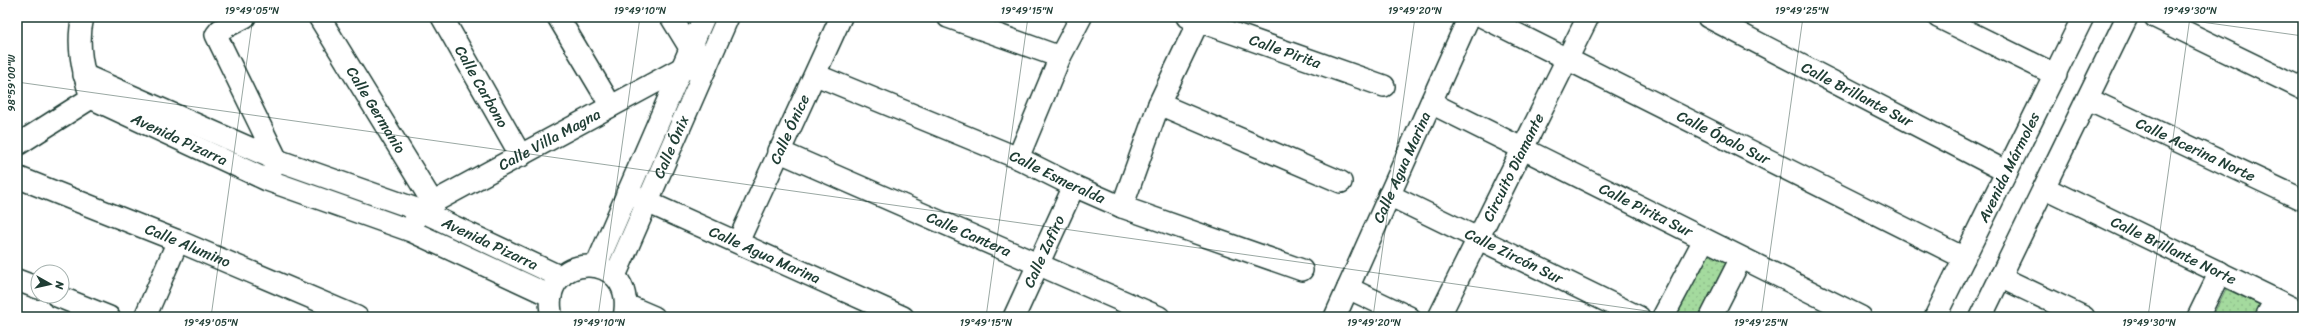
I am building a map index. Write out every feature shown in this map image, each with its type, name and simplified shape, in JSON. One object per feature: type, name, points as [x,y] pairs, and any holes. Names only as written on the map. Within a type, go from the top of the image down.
[{"type":"street","points":[[17,145],[98,90],[84,75],[79,31],[83,17]]},
{"type":"street","points":[[245,17],[220,30],[216,35],[277,160],[267,180]]},
{"type":"street","name":"Calle Germanio","points":[[319,17],[426,207]]},
{"type":"street","name":"Calle Carbono","points":[[442,17],[521,156]]},
{"type":"street","points":[[558,17],[611,106]]},
{"type":"street","points":[[671,17],[690,48],[708,63]]},
{"type":"street","name":"Calle Ónix","points":[[596,266],[680,69],[704,17]]},
{"type":"street","name":"Calle Ónix","points":[[615,276],[728,17]]},
{"type":"street","name":"Calle Ónice","points":[[738,242],[778,151],[816,75],[841,17]]},
{"type":"street","points":[[948,17],[1060,57]]},
{"type":"street","points":[[1018,158],[1060,57],[1081,17]]},
{"type":"street","name":"Calle Agua Marina","points":[[1335,317],[1469,17]]},
{"type":"street","name":"Calle Ópalo Sur","points":[[1483,17],[1964,258]]},
{"type":"street","name":"Circuito Diamante","points":[[1439,317],[1476,239],[1588,17]]},
{"type":"street","name":"Calle Brillante Sur","points":[[1708,17],[2007,172]]},
{"type":"street","points":[[1938,17],[2056,75]]},
{"type":"street","name":"Avenida Mármoles","points":[[1935,317],[2056,75],[2083,17]]},
{"type":"street","points":[[1980,317],[2045,188],[2127,17]]},
{"type":"street","points":[[2155,17],[2303,89]]},
{"type":"street","points":[[1122,207],[1159,104],[1192,19]]},
{"type":"street","name":"Calle Pirita","points":[[1192,19],[1384,86]]},
{"type":"street","points":[[680,69],[708,63]]},
{"type":"street","name":"Calle Villa Magna","points":[[426,207],[680,69]]},
{"type":"street","name":"Calle Esmeralda","points":[[816,75],[1018,158],[1074,186],[1122,207],[1302,270]]},
{"type":"street","name":"Avenida Pizarra","points":[[98,90],[277,160],[426,207],[561,277]]},
{"type":"street","name":"Avenida Pizarra","points":[[98,90],[267,180],[411,231],[551,296]]},
{"type":"street","name":"Calle Acerina Norte","points":[[2088,99],[2303,200]]},
{"type":"street","name":"Calle Pirita Sur","points":[[1431,103],[1861,317]]},
{"type":"street","points":[[1159,104],[1341,182]]},
{"type":"street","name":"Calle Cantera","points":[[778,151],[1039,263],[1159,317]]},
{"type":"street","name":"Calle Alumino","points":[[17,177],[357,317]]},
{"type":"street","name":"Calle Zafiro","points":[[1014,317],[1074,186]]},
{"type":"street","name":"Calle Brillante Norte","points":[[2045,188],[2220,272],[2271,308],[2303,313]]},
{"type":"street","name":"Calle Agua Marina","points":[[627,193],[903,317]]},
{"type":"street","name":"Calle Zircón Sur","points":[[1389,195],[1476,239],[1639,317]]},
{"type":"street","points":[[411,231],[426,207]]},
{"type":"street","points":[[1663,317],[1704,240]]},
{"type":"street","points":[[145,317],[178,242]]},
{"type":"street","points":[[1711,317],[1741,258]]},
{"type":"street","points":[[552,317],[551,296],[553,288],[561,277],[574,268],[596,266],[603,268],[615,276],[624,289],[625,311],[654,317]]},
{"type":"street","points":[[2198,317],[2220,272]]},
{"type":"street","points":[[2000,277],[2084,317]]},
{"type":"street","points":[[17,280],[30,285]]},
{"type":"street","points":[[1348,288],[1409,317]]},
{"type":"street","points":[[70,301],[109,317]]},
{"type":"green space","points":[[1708,253],[1728,263],[1699,317],[1673,317]]},
{"type":"green space","points":[[2226,289],[2260,305],[2253,317],[2212,317]]}]
